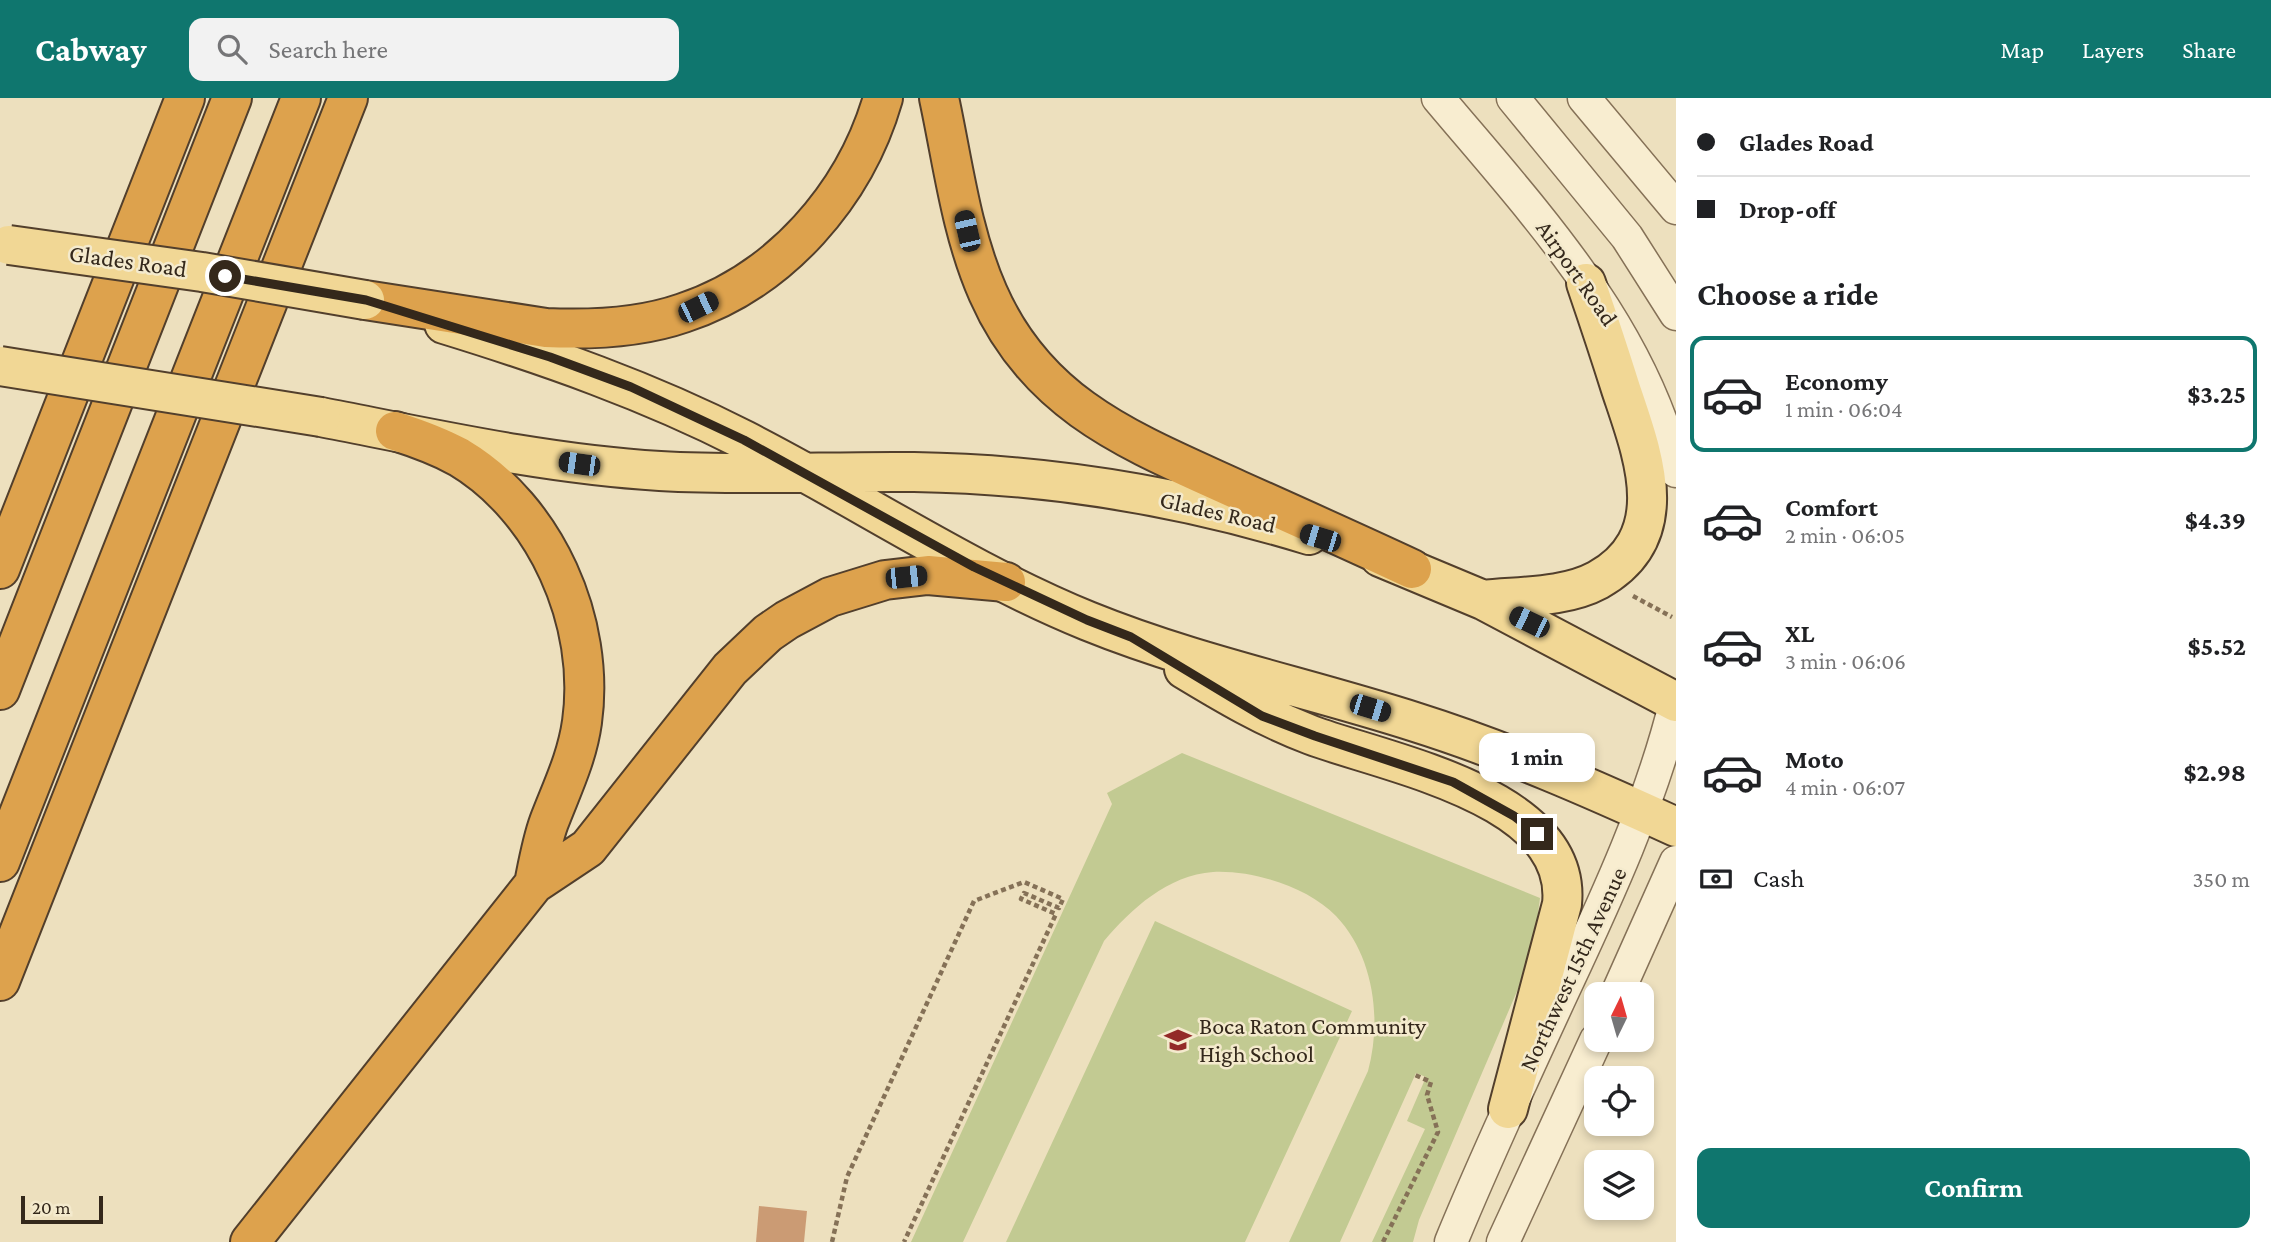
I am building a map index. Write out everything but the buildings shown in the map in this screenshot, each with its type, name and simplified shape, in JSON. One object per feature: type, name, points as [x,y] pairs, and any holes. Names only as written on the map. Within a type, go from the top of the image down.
[{"type":"highway","points":[[0,569],[185,98]]},
{"type":"highway","points":[[0,690],[232,98]]},
{"type":"highway","points":[[0,862],[301,98]]},
{"type":"highway","points":[[0,981],[348,98]]},
{"type":"highway","points":[[366,300],[546,328],[632,325],[685,313],[736,288],[760,272],[806,233],[856,167],[883,98]]},
{"type":"highway","points":[[939,98],[978,269],[1000,317],[1043,376],[1059,392],[1113,431],[1412,569]]},
{"type":"highway","points":[[395,431],[421,439],[459,458],[493,483],[522,513],[544,544],[569,599],[582,659],[582,720],[568,779],[548,823],[534,884]]},
{"type":"highway","points":[[250,1242],[534,884],[589,848],[730,669],[768,633],[830,597],[885,580],[928,575],[1006,582]]},
{"type":"main road","name":"Glades Road","points":[[4,245],[202,272],[366,300],[550,357],[631,387],[744,440],[897,526],[1087,620],[1131,637],[1417,722],[1503,754],[1659,819]]},
{"type":"main road","points":[[1483,600],[1559,592],[1598,580],[1629,554],[1646,518],[1648,491],[1641,452],[1586,283]]},
{"type":"main road","name":"Glades Road","points":[[0,366],[321,417],[493,451],[579,464],[705,473],[968,474],[1114,490],[1277,525],[1412,569],[1483,600],[1676,702]]},
{"type":"main road","points":[[1131,637],[1262,716],[1453,782],[1514,816],[1548,845],[1562,874],[1562,904],[1508,1109]]},
{"type":"street","name":"Airport Road","points":[[1438,98],[1544,225],[1586,283],[1645,380],[1660,414],[1676,471]]},
{"type":"street","points":[[1513,98],[1627,237],[1676,314]]},
{"type":"street","points":[[1584,98],[1676,208]]},
{"type":"street","points":[[1659,819],[1662,754],[1676,702]]},
{"type":"street","name":"Northwest 15th Avenue","points":[[1451,1242],[1508,1109],[1617,875],[1659,819]]},
{"type":"street","name":"Northwest 15th Avenue","points":[[1622,982],[1676,862]]},
{"type":"street","name":"Northwest 15th Avenue","points":[[1503,1242],[1590,1052]]},
{"type":"path","points":[[1629,593],[1672,617]]},
{"type":"path","points":[[832,1242],[847,1177],[974,901],[1024,882],[1063,899],[1059,908],[1024,892],[1021,899],[1056,914],[904,1242]]},
{"type":"path","points":[[1383,1242],[1438,1132],[1427,1095],[1431,1082],[1415,1075]]},
{"type":"green space","points":[[1182,753],[1540,898],[1535,936],[1524,975],[1419,1220],[1413,1242],[1372,1242],[1425,1129],[1407,1121],[1426,1077],[1416,1073],[1340,1242],[1289,1242],[1368,1071],[1374,1031],[1372,989],[1367,969],[1349,932],[1324,906],[1279,882],[1245,874],[1213,872],[1181,880],[1166,887],[1138,906],[1104,941],[963,1242],[911,1242],[1112,804],[1107,793]]},
{"type":"green space","points":[[1155,921],[1352,1011],[1245,1242],[1006,1242]]},
{"type":"place","name":"Boca Raton Community High School","points":[[1178,1040]]},
{"type":"route","points":[[225,276],[366,300],[550,357],[631,387],[744,440],[974,567],[1048,603],[1131,637],[1262,716],[1453,782],[1514,816],[1537,834]]}]
